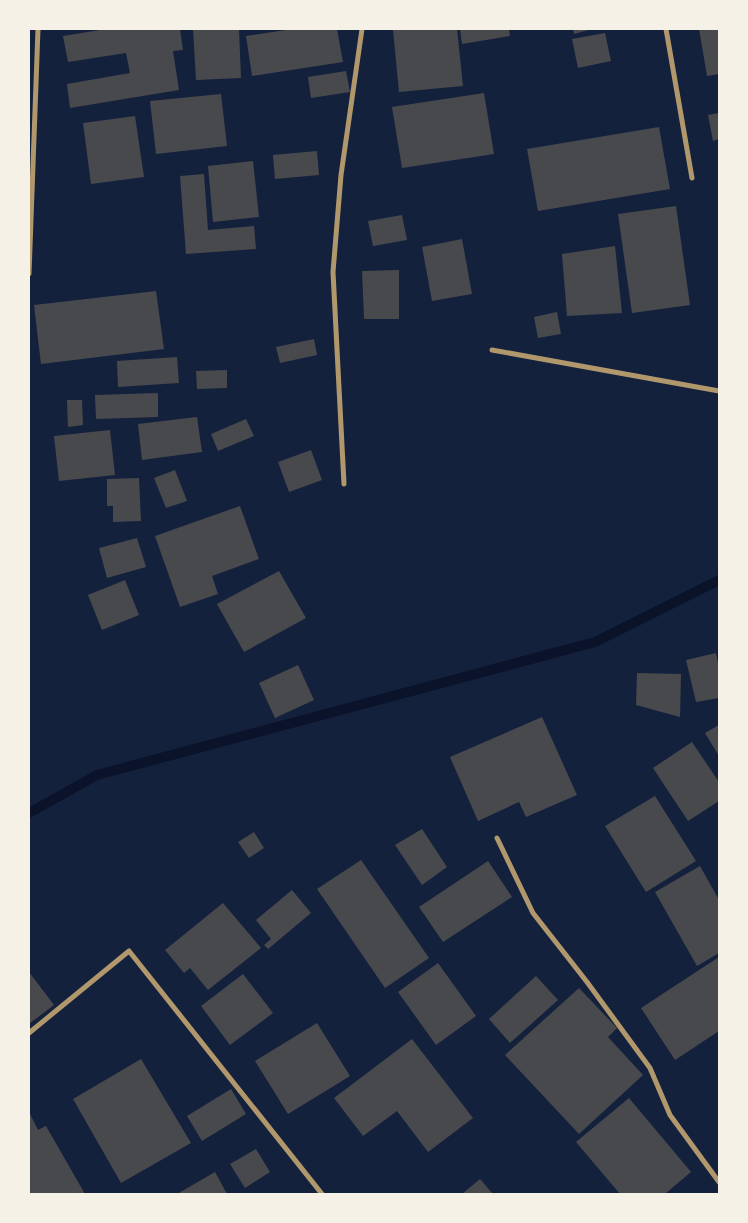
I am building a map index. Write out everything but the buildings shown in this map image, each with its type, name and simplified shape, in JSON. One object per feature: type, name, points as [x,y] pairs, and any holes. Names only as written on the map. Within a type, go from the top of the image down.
[{"type":"street","points":[[29,274],[38,29]]},
{"type":"street","points":[[344,484],[333,272],[341,175],[362,29]]},
{"type":"street","points":[[666,29],[692,178]]},
{"type":"street","points":[[492,350],[719,391]]},
{"type":"street","points":[[497,838],[533,913],[588,982],[650,1068],[670,1115],[719,1182]]},
{"type":"street","points":[[29,1032],[128,951],[322,1194]]},
{"type":"waterway","points":[[29,813],[97,775],[595,642],[719,580]]}]
